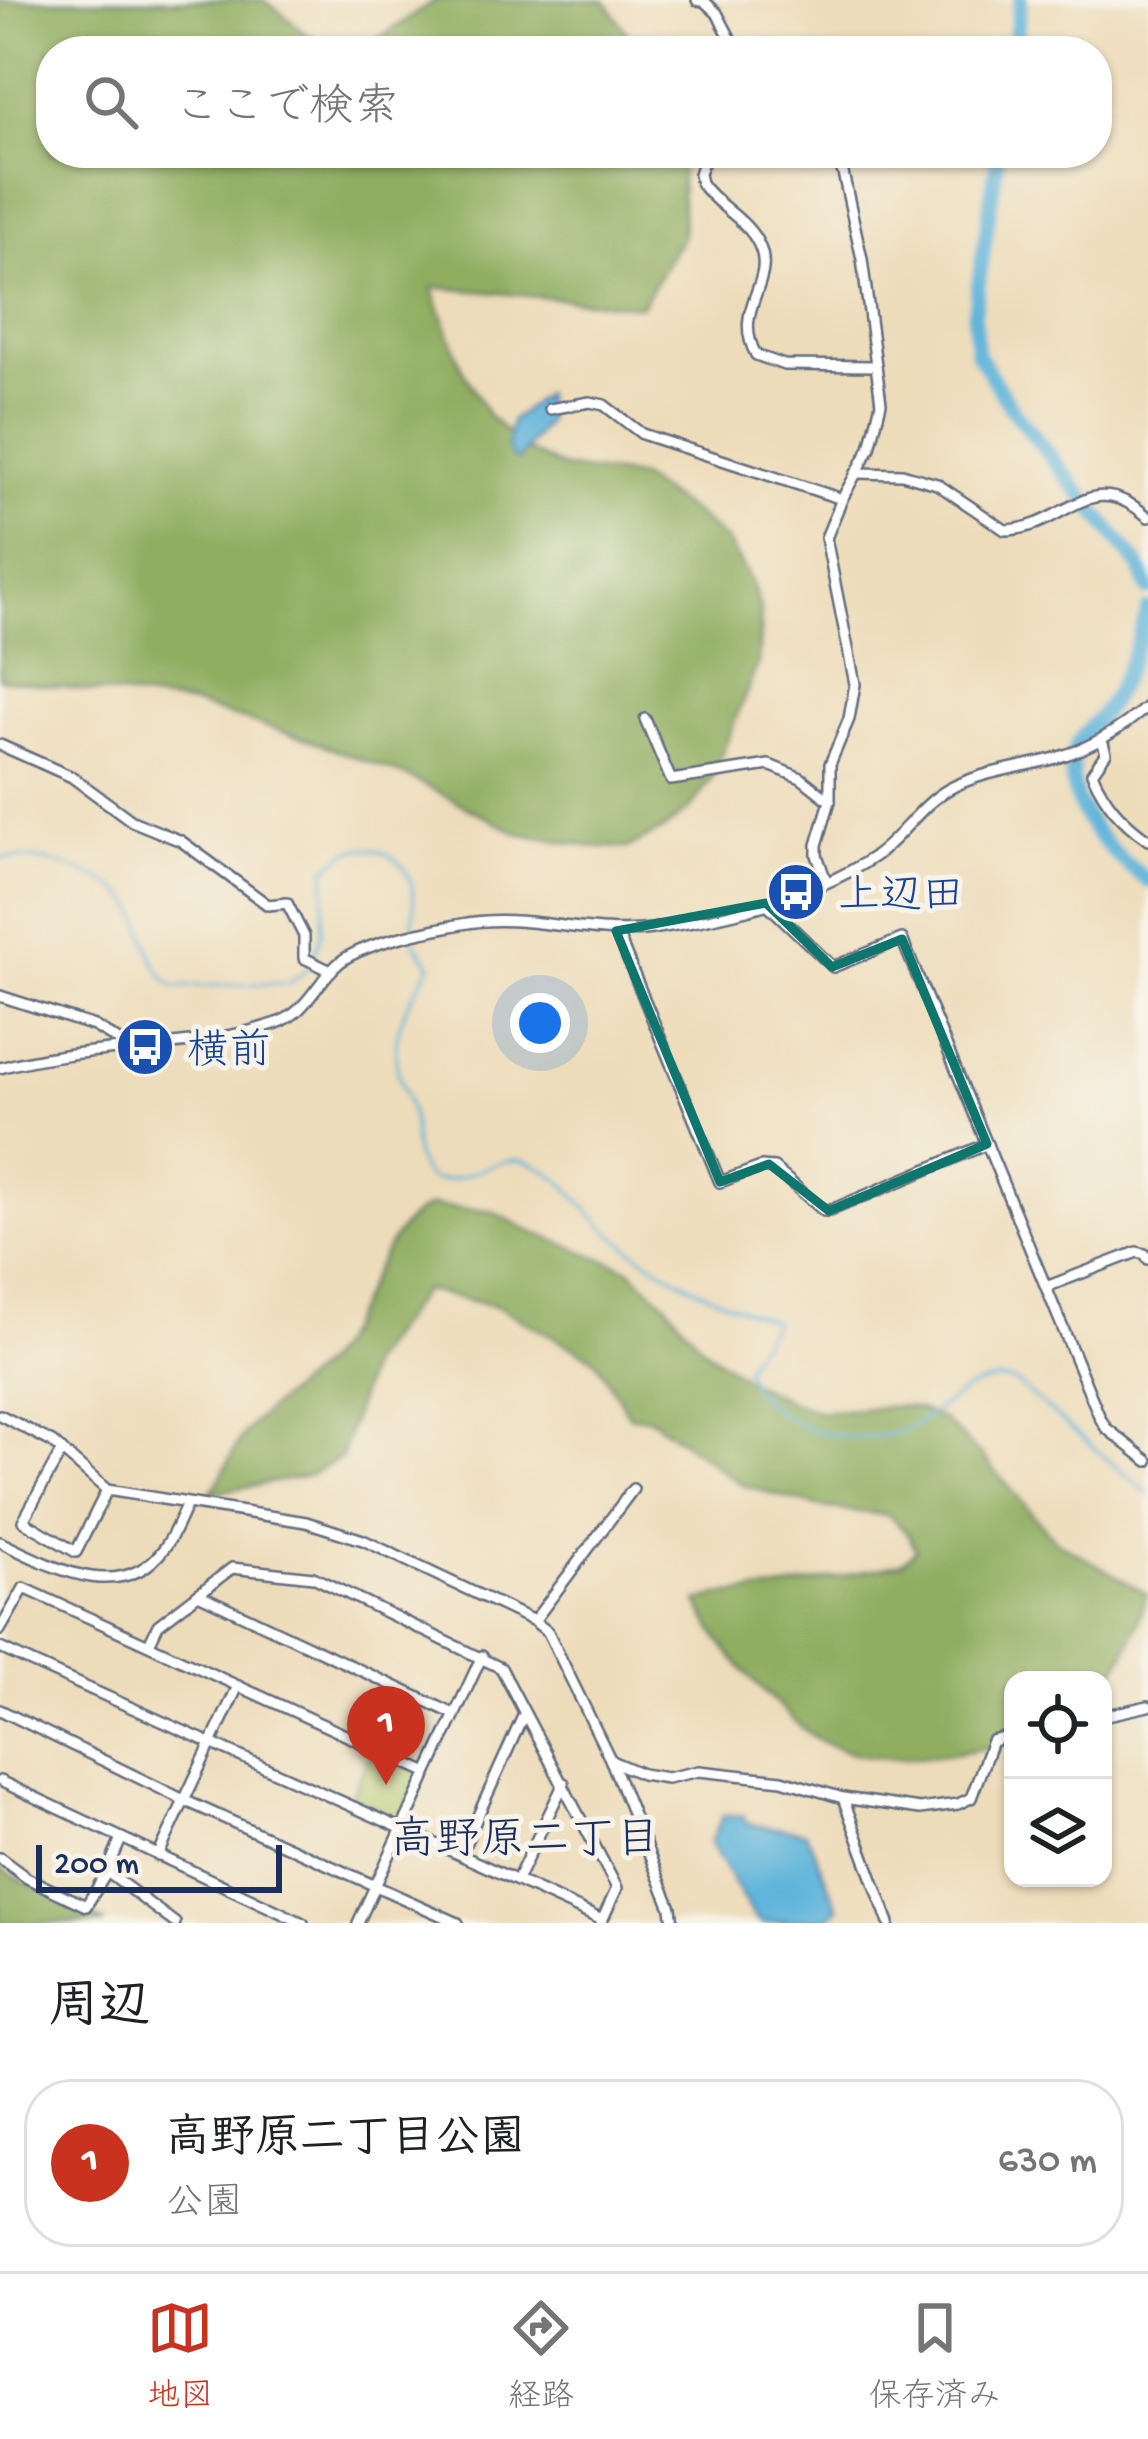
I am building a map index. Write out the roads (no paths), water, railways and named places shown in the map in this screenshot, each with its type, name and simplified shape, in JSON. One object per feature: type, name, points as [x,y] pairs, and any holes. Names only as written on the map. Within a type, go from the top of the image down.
[{"type":"street","points":[[702,0],[717,13],[729,36]]},
{"type":"street","points":[[701,168],[700,183],[752,233],[761,249],[763,272],[748,311],[748,332],[756,355],[784,365],[877,366]]},
{"type":"street","points":[[826,881],[817,855],[830,801],[830,764],[849,719],[855,683],[826,544],[828,530],[879,424],[881,403],[862,260],[841,168]]},
{"type":"street","points":[[550,409],[590,402],[604,405],[642,434],[842,499]]},
{"type":"street","points":[[856,472],[902,473],[937,484],[1005,530],[1026,528],[1093,495],[1129,501],[1148,517]]},
{"type":"street","points":[[0,1068],[29,1059],[129,1047],[176,1047],[286,1019],[326,969],[348,956],[478,921],[616,931],[662,927],[766,903],[826,881],[878,854],[948,790],[1084,748],[1148,706]]},
{"type":"street","points":[[644,719],[671,780],[769,765],[801,778],[830,801]]},
{"type":"street","points":[[1102,740],[1106,753],[1092,772],[1099,788],[1113,812],[1148,840]]},
{"type":"street","points":[[0,746],[71,777],[132,821],[182,841],[268,905],[287,903],[299,920],[306,959],[326,969]]},
{"type":"street","points":[[766,903],[833,967],[902,939],[1103,1425],[1148,1461]]},
{"type":"street","points":[[616,931],[720,1182],[761,1167],[774,1168],[824,1211],[987,1144]]},
{"type":"street","points":[[0,995],[94,1026],[129,1047]]},
{"type":"street","points":[[1046,1287],[1137,1252],[1148,1259]]},
{"type":"street","points":[[0,1415],[62,1450],[107,1490],[306,1522],[363,1540],[534,1621],[548,1632],[611,1761],[673,1923]]},
{"type":"street","points":[[62,1450],[23,1521],[76,1552],[107,1490]]},
{"type":"street","points":[[534,1621],[632,1489]]},
{"type":"street","points":[[0,1542],[93,1580],[122,1578],[165,1548],[187,1504]]},
{"type":"street","points":[[0,1648],[461,1853],[601,1922],[617,1888],[501,1668],[482,1656],[313,1577],[232,1568],[158,1625],[148,1644]]},
{"type":"street","points":[[0,1630],[24,1588],[426,1772]]},
{"type":"street","points":[[198,1594],[454,1714]]},
{"type":"street","points":[[358,1923],[482,1656]]},
{"type":"street","points":[[158,1856],[238,1686]]},
{"type":"street","points":[[1112,1714],[1148,1706]]},
{"type":"street","points":[[0,1710],[186,1801],[458,1923]]},
{"type":"street","points":[[461,1853],[524,1714]]},
{"type":"street","points":[[611,1761],[667,1778],[699,1771],[761,1778],[920,1810],[971,1798],[992,1741],[1004,1738]]},
{"type":"street","points":[[0,1781],[303,1923]]},
{"type":"street","points":[[517,1880],[564,1783]]},
{"type":"street","points":[[843,1798],[889,1923]]},
{"type":"street","points":[[0,1858],[27,1878],[86,1906],[121,1839]]},
{"type":"street","points":[[107,1872],[175,1923]]},
{"type":"water","points":[[544,394],[547,421],[518,460],[513,459],[507,448],[511,421]]},
{"type":"water","points":[[724,1815],[744,1816],[746,1824],[806,1832],[838,1908],[829,1918],[762,1923],[753,1916],[710,1842]]},
{"type":"waterway","points":[[1015,36],[1021,0]]},
{"type":"waterway","points":[[996,168],[974,314],[977,353],[1012,409],[1139,566],[1148,589]]},
{"type":"waterway","points":[[1148,609],[1121,681],[1075,750],[1072,771],[1074,790],[1091,826],[1148,881]]},
{"type":"waterway","points":[[313,959],[322,932],[326,868],[353,850],[365,848],[391,856],[407,873],[413,894],[412,931]]},
{"type":"waterway","points":[[0,859],[32,859],[71,868],[122,893],[138,915],[153,960],[175,987],[290,983],[309,967]]},
{"type":"waterway","points":[[413,940],[431,965],[403,1015],[396,1057],[412,1118],[416,1158],[430,1179],[456,1178],[517,1160],[552,1175],[612,1234],[650,1262],[709,1295],[773,1321],[745,1370],[770,1406],[809,1428],[854,1437],[898,1432],[983,1382],[1015,1382],[1148,1493]]},
{"type":"place","name":"上辺田","points":[[796,892]]},
{"type":"place","name":"横前","points":[[145,1047]]},
{"type":"place","name":"高野原二丁目公園","points":[[386,1785]]},
{"type":"district","name":"高野原二丁目","points":[[525,1836]]}]
